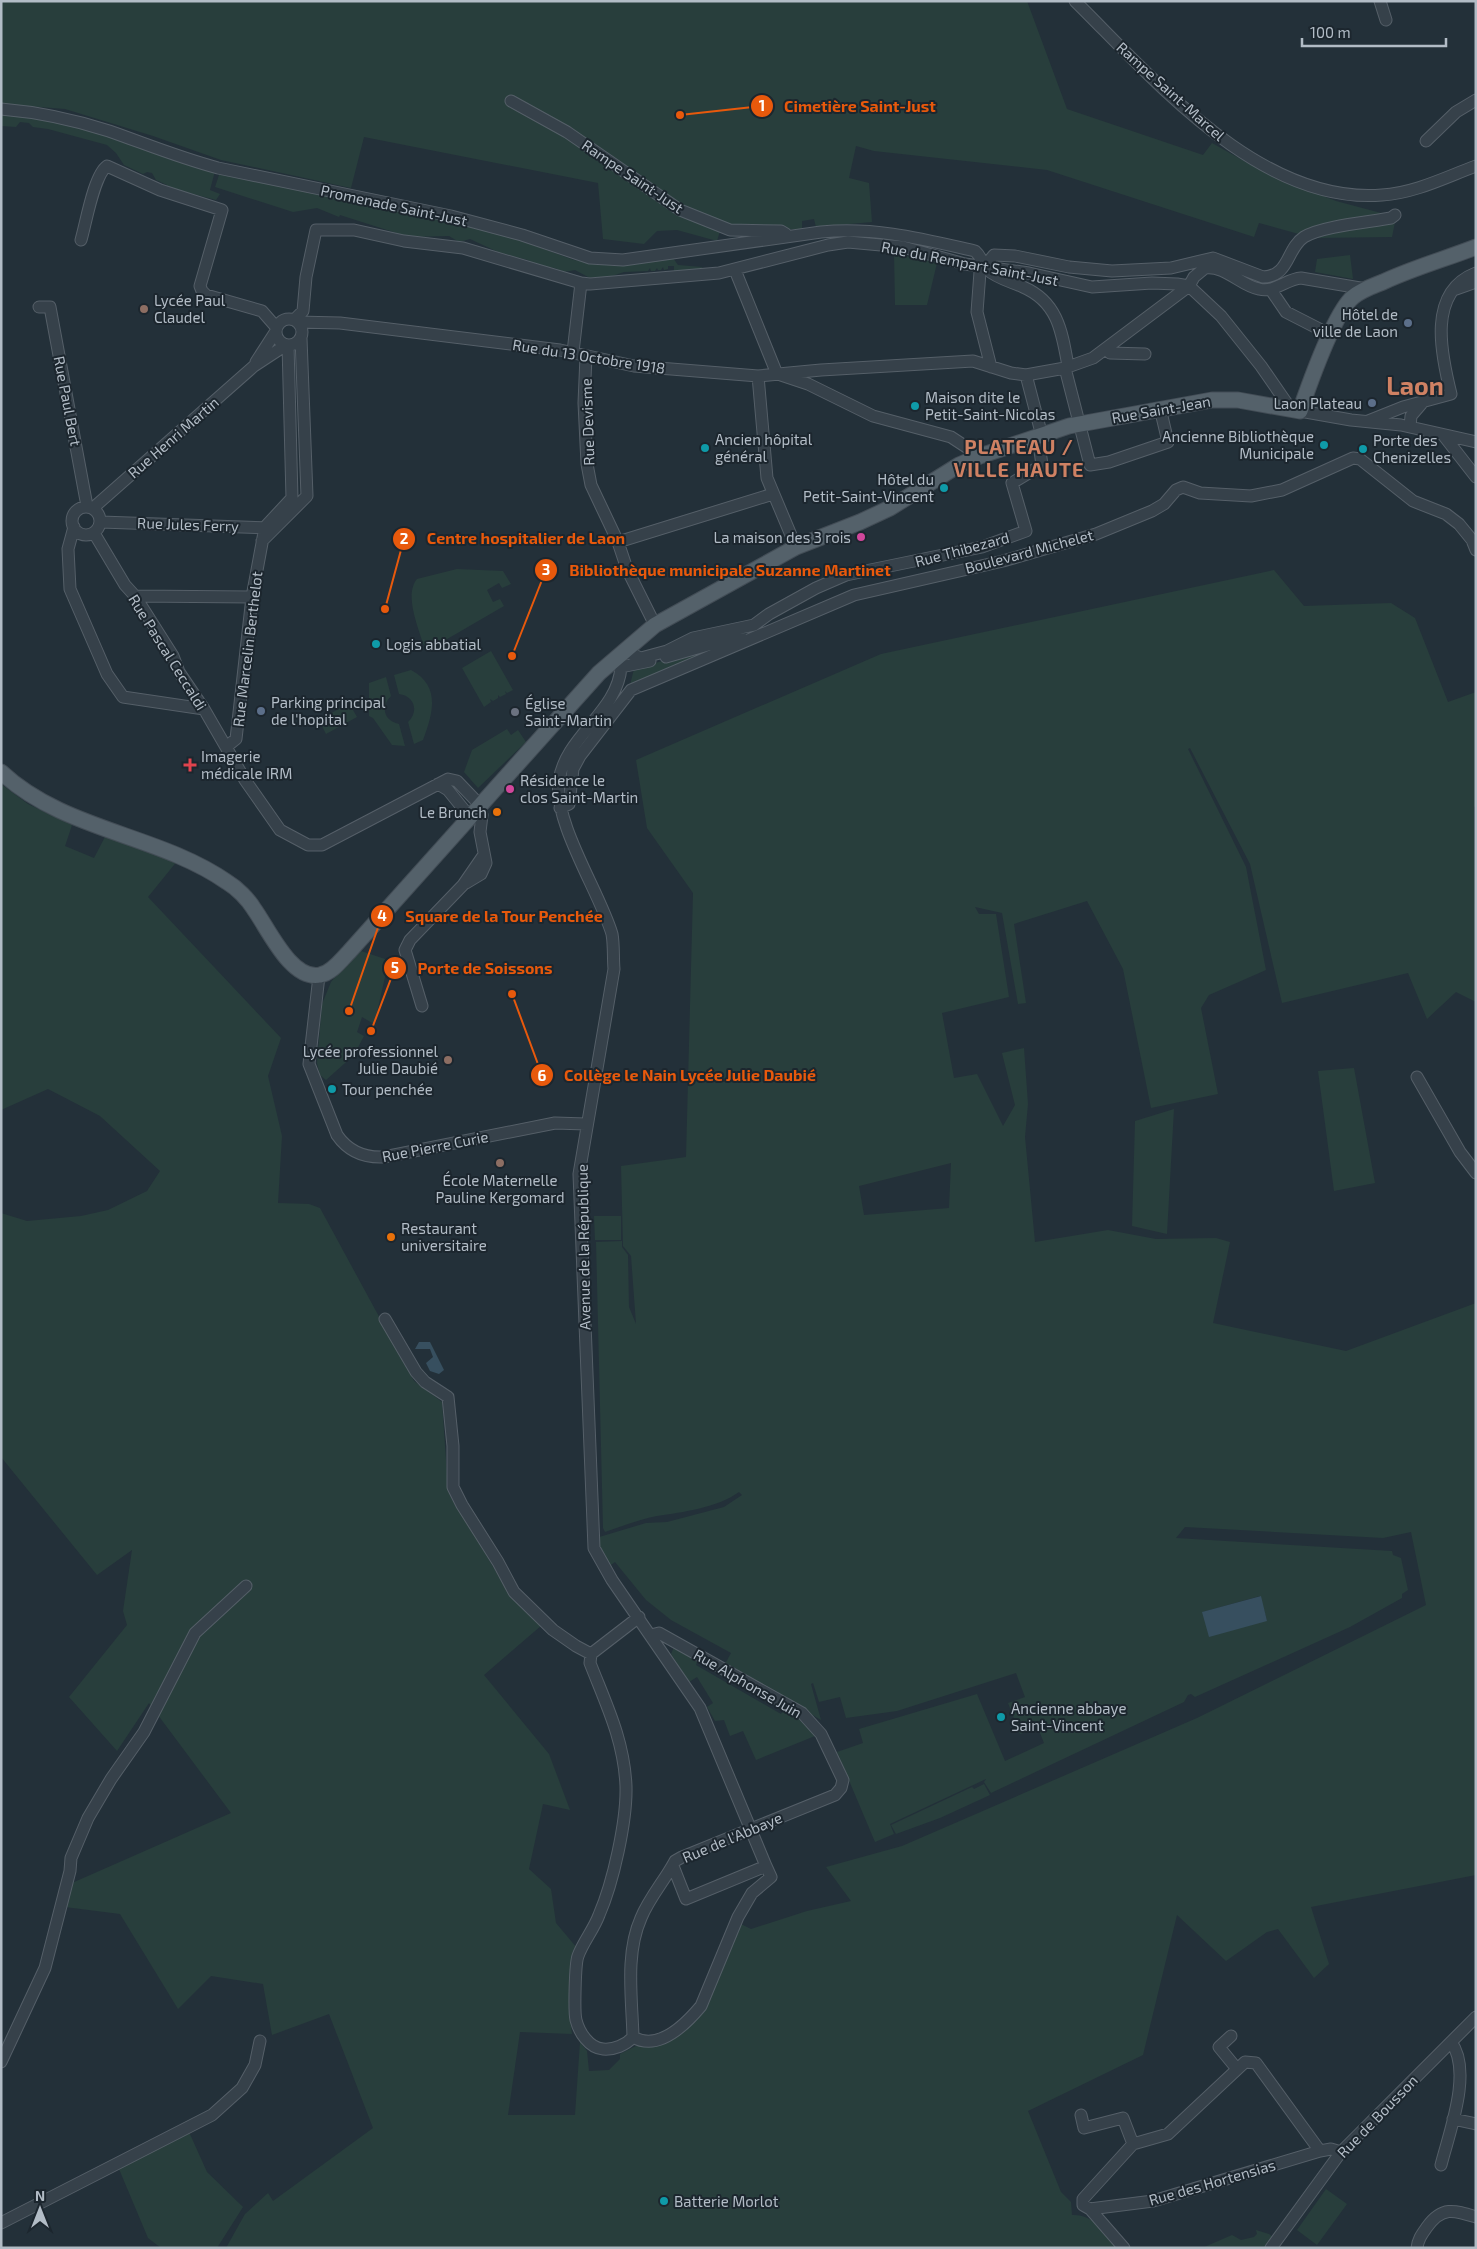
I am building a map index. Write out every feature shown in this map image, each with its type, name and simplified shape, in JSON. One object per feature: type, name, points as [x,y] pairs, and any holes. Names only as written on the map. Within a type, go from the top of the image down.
[{"type":"main road","points":[[1295,409],[1348,303],[1366,289],[1476,247]]},
{"type":"main road","name":"Rue Saint-Jean","points":[[318,976],[332,969],[349,952],[473,812],[619,659],[655,625],[796,547],[890,508],[959,465],[980,456],[1078,424],[1192,402],[1223,399],[1295,409]]},
{"type":"main road","points":[[1,772],[30,795],[58,810],[198,864],[229,883],[253,907],[291,964],[304,972],[318,976]]},
{"type":"street","name":"Rampe Saint-Marcel","points":[[1075,1],[1202,124],[1244,154],[1292,179],[1333,191],[1356,195],[1382,195],[1414,189],[1476,166]]},
{"type":"street","points":[[1380,1],[1386,20]]},
{"type":"street","points":[[1426,142],[1456,112],[1476,100]]},
{"type":"street","name":"Rampe Saint-Just","points":[[511,101],[567,132],[680,210],[730,230],[781,231],[789,236]]},
{"type":"street","name":"Promenade Saint-Just","points":[[1,109],[42,114],[107,130],[181,158],[218,168],[451,216],[522,235],[590,258],[623,260],[839,230],[883,231],[975,251],[980,255],[985,269]]},
{"type":"street","points":[[81,240],[102,169],[107,166],[160,190],[222,210],[200,286],[206,295],[262,311],[276,329],[279,341],[287,345],[295,343],[301,337],[330,322]]},
{"type":"street","points":[[991,367],[977,312],[985,269],[990,257],[999,255],[1101,271],[1171,268],[1213,258],[1263,277],[1270,277],[1283,269],[1298,241],[1313,232],[1391,218],[1395,215]]},
{"type":"street","name":"Rue du Rempart Saint-Just","points":[[296,321],[303,311],[306,277],[316,230],[354,230],[404,241],[463,248],[581,283],[603,284],[705,275],[735,270],[828,245],[848,242],[902,247],[985,269],[1029,273],[1092,288],[1152,283],[1189,286]]},
{"type":"street","points":[[735,270],[777,374],[973,361],[1026,375],[1067,367],[1093,358],[1189,286],[1198,273],[1209,267],[1221,270],[1254,288],[1271,290],[1291,280],[1300,278],[1366,289]]},
{"type":"street","points":[[985,269],[1037,293],[1053,312],[1063,334],[1078,424],[1090,465],[1109,462],[1168,442],[1160,408]]},
{"type":"street","points":[[1368,421],[1403,407],[1451,394],[1440,332],[1445,307],[1459,282],[1476,273]]},
{"type":"street","points":[[1454,289],[1476,282]]},
{"type":"street","points":[[573,352],[581,283]]},
{"type":"street","points":[[1189,286],[1221,316],[1295,409],[1410,427],[1476,442]]},
{"type":"street","points":[[1271,290],[1286,312],[1331,335]]},
{"type":"street","name":"Rue Paul Bert","points":[[39,307],[50,307],[90,507]]},
{"type":"street","points":[[276,329],[286,319],[296,321],[301,328],[301,337]]},
{"type":"street","name":"Rue du 13 Octobre 1918","points":[[296,321],[330,322],[573,352],[624,364],[758,376],[777,374],[808,384],[872,416],[939,433],[956,440],[980,456]]},
{"type":"street","name":"Rue Henri Martin","points":[[254,366],[276,329]]},
{"type":"street","name":"Rue Marcelin Berthelot","points":[[270,528],[307,496],[301,337]]},
{"type":"street","name":"Rue Henri Martin","points":[[90,507],[254,366],[287,345]]},
{"type":"street","name":"Rue Marcelin Berthelot","points":[[287,345],[292,498],[262,540],[252,597],[236,739],[226,747],[245,780],[280,830],[308,845],[322,845],[438,784],[448,790],[473,812],[480,832]]},
{"type":"street","points":[[1105,349],[1110,354],[1145,354]]},
{"type":"street","name":"Rue Devisme","points":[[586,356],[584,403],[587,464],[591,485],[618,542],[627,569],[655,625]]},
{"type":"street","points":[[1026,375],[1034,438]]},
{"type":"street","points":[[758,376],[767,478],[796,547]]},
{"type":"street","points":[[1410,427],[1411,416],[1423,402]]},
{"type":"street","points":[[290,423],[305,422]]},
{"type":"street","points":[[1444,436],[1476,477]]},
{"type":"street","name":"Rue Thibezard","points":[[619,659],[641,658],[667,651],[693,638],[754,626],[770,614],[816,588],[846,576],[982,547],[1026,531],[1012,482],[1042,465],[1034,438]]},
{"type":"street","name":"Boulevard Michelet","points":[[560,808],[569,804],[573,769],[580,756],[631,690],[862,592],[1003,561],[1096,534],[1152,511],[1164,504],[1176,490],[1183,488],[1200,493],[1251,496],[1282,490],[1353,458],[1360,459],[1413,501],[1446,514],[1459,524],[1472,540],[1476,550]]},
{"type":"street","points":[[618,542],[773,494]]},
{"type":"street","points":[[74,527],[80,534],[94,533],[101,522],[99,514],[90,507],[82,507],[74,513],[72,518],[74,527],[68,550],[70,589],[107,674],[123,697],[204,709]]},
{"type":"street","name":"Rue Jules Ferry","points":[[101,522],[270,528]]},
{"type":"street","name":"Rue Pascal Ceccaldi","points":[[94,533],[125,585],[135,596],[173,656],[179,672],[204,709],[226,747]]},
{"type":"street","points":[[135,596],[252,597]]},
{"type":"street","name":"Boulevard Michelet","points":[[619,659],[670,657],[722,641],[754,638]]},
{"type":"street","name":"Avenue de la République","points":[[619,659],[618,685],[564,759],[558,782],[560,808],[612,936],[614,969],[578,1174],[593,1542],[598,1557],[700,1708],[768,1871]]},
{"type":"street","points":[[422,1006],[405,956],[405,950],[410,940],[463,885],[481,874],[486,863],[483,856],[480,832],[482,815],[473,812]]},
{"type":"street","name":"Rue Pierre Curie","points":[[318,976],[309,1064],[337,1134],[342,1142],[356,1152],[374,1158],[555,1123],[586,1124]]},
{"type":"street","points":[[1416,1076],[1460,1152],[1476,1173]]},
{"type":"street","points":[[385,1319],[416,1372],[425,1382],[448,1397],[453,1446],[453,1487],[514,1592],[553,1630],[591,1654]]},
{"type":"street","points":[[1,2062],[45,1968],[70,1870],[71,1858],[88,1818],[111,1779],[144,1732],[196,1633],[246,1586]]},
{"type":"street","points":[[639,1617],[591,1654],[590,1663],[618,1734],[626,1788],[618,1849],[600,1915],[578,1956],[576,2019],[590,2044],[601,2049],[617,2048],[629,2042],[633,2037],[645,2041],[656,2040],[679,2030],[685,2025],[701,2006],[738,1917],[768,1871]]},
{"type":"street","name":"Rue Alphonse Juin","points":[[651,1634],[660,1633],[802,1713],[821,1734],[843,1780]]},
{"type":"street","name":"Rue de l'Abbaye","points":[[633,2037],[631,1970],[634,1938],[641,1916],[673,1866],[682,1857],[751,1827],[835,1795],[841,1788],[843,1780]]},
{"type":"street","points":[[673,1866],[686,1899],[768,1871]]},
{"type":"street","name":"Rue de Bousson","points":[[1271,2248],[1340,2152],[1476,2017]]},
{"type":"street","points":[[1231,2036],[1219,2047],[1237,2069]]},
{"type":"street","points":[[1,2223],[212,2115],[242,2088],[255,2065],[260,2041]]},
{"type":"street","points":[[1441,2165],[1461,2079],[1457,2055],[1452,2042]]},
{"type":"street","points":[[1124,2248],[1086,2207],[1083,2199],[1133,2144],[1168,2134],[1244,2062],[1256,2063],[1320,2151]]},
{"type":"street","points":[[1081,2115],[1084,2128],[1123,2118],[1133,2144]]},
{"type":"street","points":[[1453,2119],[1476,2124]]},
{"type":"street","name":"Rue des Hortensias","points":[[1086,2207],[1153,2201],[1320,2151],[1331,2149],[1340,2152]]},
{"type":"street","points":[[1417,2248],[1418,2239],[1434,2216],[1446,2211],[1455,2211],[1476,2217]]},
{"type":"green space","points":[[1,1],[1027,1],[1067,109],[1203,155],[1212,143],[1269,175],[1336,201],[1396,217],[1392,237],[1313,238],[1259,223],[1254,237],[1047,170],[874,151],[856,146],[849,178],[869,183],[872,222],[816,227],[814,219],[802,221],[802,229],[720,231],[717,241],[677,230],[657,231],[644,244],[603,239],[598,183],[364,137],[351,188],[221,160],[153,136],[65,109],[1,104]]},
{"type":"green space","points":[[1,113],[44,116],[104,131],[215,171],[210,190],[220,194],[216,200],[167,187],[167,185],[156,180],[152,173],[147,172],[143,174],[124,165],[116,153],[107,145],[48,129],[33,127],[29,123],[20,122],[16,127],[1,126]]},
{"type":"green space","points":[[220,172],[500,233],[574,260],[599,264],[622,264],[673,258],[678,265],[702,267],[703,270],[674,271],[674,266],[668,266],[668,269],[664,270],[663,267],[661,270],[657,268],[655,271],[651,271],[650,268],[648,271],[624,272],[609,277],[590,278],[575,270],[564,272],[555,268],[534,266],[528,260],[500,253],[470,239],[459,242],[449,236],[409,237],[340,215],[339,217],[317,208],[293,212],[215,187]]},
{"type":"green space","points":[[894,253],[937,263],[927,305],[895,305]]},
{"type":"green space","points":[[1350,255],[1353,279],[1315,272],[1317,259]]},
{"type":"green space","points":[[457,569],[503,571],[511,584],[502,588],[499,583],[487,590],[493,602],[500,599],[504,606],[430,649],[423,644],[415,620],[412,602],[413,586],[417,579]]},
{"type":"green space","points":[[1274,570],[1304,606],[1391,603],[1415,618],[1448,702],[1476,692],[1476,806],[1474,807],[1476,1002],[1456,992],[1427,1019],[1408,973],[1282,1003],[1250,864],[1190,748],[1188,749],[1246,867],[1266,970],[1209,995],[1201,1008],[1218,1094],[1151,1108],[1123,969],[1087,901],[1014,924],[1026,1003],[1018,1004],[1002,913],[975,907],[979,914],[996,914],[1009,997],[942,1013],[954,1078],[977,1074],[1003,1126],[1015,1105],[1002,1053],[1024,1048],[1028,1104],[1025,1137],[1035,1242],[1108,1230],[1156,1239],[1216,1238],[1230,1242],[1213,1323],[1346,1351],[1476,1303],[1476,1875],[1311,1907],[1329,1964],[1314,1978],[1278,1929],[1267,1932],[1226,1961],[1177,1915],[1143,2055],[1028,2111],[1061,2192],[1071,2202],[1072,2215],[1093,2221],[1120,2248],[226,2248],[245,2214],[268,2193],[273,2201],[373,2128],[329,2014],[272,2035],[263,1984],[211,1976],[178,2009],[120,1914],[65,1907],[72,1883],[231,1813],[149,1703],[117,1751],[69,1697],[127,1625],[123,1611],[132,1550],[97,1575],[1,1457],[1,1213],[27,1221],[81,1216],[108,1210],[147,1191],[160,1171],[100,1116],[48,1089],[1,1110],[1,784],[28,804],[72,825],[65,846],[94,858],[106,835],[178,860],[148,897],[281,1038],[268,1076],[282,1136],[278,1203],[309,1204],[320,1208],[414,1381],[442,1402],[448,1489],[510,1596],[542,1625],[484,1675],[549,1754],[570,1810],[543,1804],[529,1869],[551,1889],[556,1923],[577,1948],[570,1991],[572,2034],[520,2032],[508,2115],[575,2115],[580,2042],[587,2051],[589,2071],[609,2070],[620,2059],[620,2054],[636,2046],[653,2044],[691,2024],[739,1923],[751,1929],[807,1911],[851,1901],[826,1867],[902,1846],[1197,1718],[1426,1605],[1411,1532],[1383,1538],[1185,1527],[1176,1538],[1392,1551],[1393,1555],[1401,1558],[1408,1590],[1402,1594],[1402,1598],[1350,1627],[1195,1697],[1191,1694],[1188,1695],[1184,1702],[991,1793],[984,1782],[986,1779],[890,1824],[894,1834],[875,1842],[837,1752],[863,1743],[859,1729],[977,1694],[1005,1761],[1044,1743],[1038,1728],[1020,1734],[1008,1703],[1025,1697],[1016,1673],[897,1711],[846,1718],[840,1697],[819,1702],[813,1683],[811,1684],[821,1720],[725,1664],[731,1653],[671,1620],[646,1600],[615,1562],[608,1567],[596,1538],[646,1523],[667,1522],[724,1507],[742,1495],[739,1492],[710,1506],[651,1517],[605,1532],[603,1528],[596,1242],[622,1241],[622,1247],[628,1255],[629,1307],[636,1324],[631,1256],[623,1246],[621,1166],[686,1157],[693,893],[647,828],[636,760],[881,654]],"holes":[[[951,1163],[949,1208],[864,1215],[859,1186]],[[1260,1596],[1267,1621],[1203,1612]]]},
{"type":"green space","points":[[726,643],[727,646],[630,685],[634,669]]},
{"type":"green space","points":[[491,651],[513,690],[507,693],[505,691],[506,694],[500,697],[498,695],[498,698],[493,701],[490,699],[491,702],[484,707],[462,668]]},
{"type":"green space","points":[[411,670],[421,676],[427,684],[431,692],[432,701],[430,720],[423,740],[414,744],[408,722],[413,714],[414,705],[409,698],[399,694],[394,675]]},
{"type":"green space","points":[[386,677],[391,696],[386,705],[385,713],[390,720],[399,724],[405,746],[392,745],[373,718],[369,716],[369,683]]},
{"type":"green space","points":[[349,703],[357,717],[326,734],[319,720]]},
{"type":"green space","points":[[507,729],[511,735],[518,730],[526,742],[478,788],[464,772],[472,750]]},
{"type":"green space","points":[[358,950],[385,959],[388,964],[375,1021],[374,1024],[362,1017],[357,1032],[364,1036],[354,1055],[326,1080],[320,1075],[317,1063],[322,1004],[331,982]]},
{"type":"green space","points":[[1354,1068],[1375,1183],[1334,1191],[1318,1071]]},
{"type":"green space","points":[[1174,1109],[1167,1234],[1132,1226],[1135,1121]]},
{"type":"green space","points":[[594,1216],[621,1216],[621,1240],[595,1240]]},
{"type":"green space","points":[[674,1647],[698,1659],[696,1665],[781,1714],[785,1708],[807,1726],[815,1736],[756,1760],[743,1731],[730,1736],[724,1720],[715,1721],[707,1707],[713,1703],[697,1677],[689,1682],[671,1654]]},
{"type":"green space","points":[[984,1784],[990,1795],[940,1818],[896,1834],[891,1825],[972,1787],[974,1789]]},
{"type":"green space","points":[[189,2132],[207,2172],[243,2207],[217,2248],[161,2248],[148,2238],[119,2169]]},
{"type":"green space","points":[[1326,2189],[1347,2204],[1317,2245],[1297,2230]]},
{"type":"green space","points":[[1256,2230],[1273,2237],[1266,2248],[1202,2248],[1232,2235],[1241,2240],[1254,2237],[1257,2234]]},
{"type":"water","points":[[419,1342],[430,1342],[444,1370],[439,1374],[430,1371],[426,1363],[433,1357],[430,1349],[415,1349]]},
{"type":"water","points":[[1261,1596],[1267,1621],[1209,1637],[1202,1612]]},
{"type":"place","name":"Cimetière Saint-Just","points":[[680,115]]},
{"type":"place","name":"Lycée Paul Claudel","points":[[144,309]]},
{"type":"place","name":"Hôtel de ville de Laon","points":[[1408,323]]},
{"type":"place","name":"Laon Plateau","points":[[1372,403]]},
{"type":"place","name":"Maison dite le Petit-Saint-Nicolas","points":[[915,406]]},
{"type":"place","name":"Ancienne Bibliothèque Municipale","points":[[1324,445]]},
{"type":"place","name":"Ancien hôpital général","points":[[705,448]]},
{"type":"place","name":"Porte des Chenizelles","points":[[1363,449]]},
{"type":"place","name":"Hôtel du Petit-Saint-Vincent","points":[[944,488]]},
{"type":"place","name":"La maison des 3 rois","points":[[861,537]]},
{"type":"place","name":"Centre hospitalier de Laon","points":[[385,609]]},
{"type":"place","name":"Logis abbatial","points":[[376,644]]},
{"type":"place","name":"Bibliothèque municipale Suzanne Martinet","points":[[512,656]]},
{"type":"place","name":"Parking principal de l'hopital","points":[[261,711]]},
{"type":"place","name":"Église Saint-Martin","points":[[515,712]]},
{"type":"place","name":"Imagerie médicale IRM","points":[[190,765]]},
{"type":"place","name":"Résidence le clos Saint-Martin","points":[[510,789]]},
{"type":"place","name":"Le Brunch","points":[[497,812]]},
{"type":"place","name":"Collège le Nain Lycée Julie Daubié","points":[[512,994]]},
{"type":"place","name":"Square de la Tour Penchée","points":[[349,1011]]},
{"type":"place","name":"Porte de Soissons","points":[[371,1031]]},
{"type":"place","name":"Lycée professionnel Julie Daubié","points":[[448,1060]]},
{"type":"place","name":"Tour penchée","points":[[332,1089]]},
{"type":"place","name":"École Maternelle Pauline Kergomard","points":[[500,1163]]},
{"type":"place","name":"Restaurant universitaire","points":[[391,1237]]},
{"type":"place","name":"Ancienne abbaye Saint-Vincent","points":[[1001,1717]]},
{"type":"place","name":"Batterie Morlot","points":[[664,2201]]},
{"type":"district","name":"Laon","points":[[1415,385]]},
{"type":"district","name":"PLATEAU / VILLE HAUTE","points":[[1019,458]]}]
